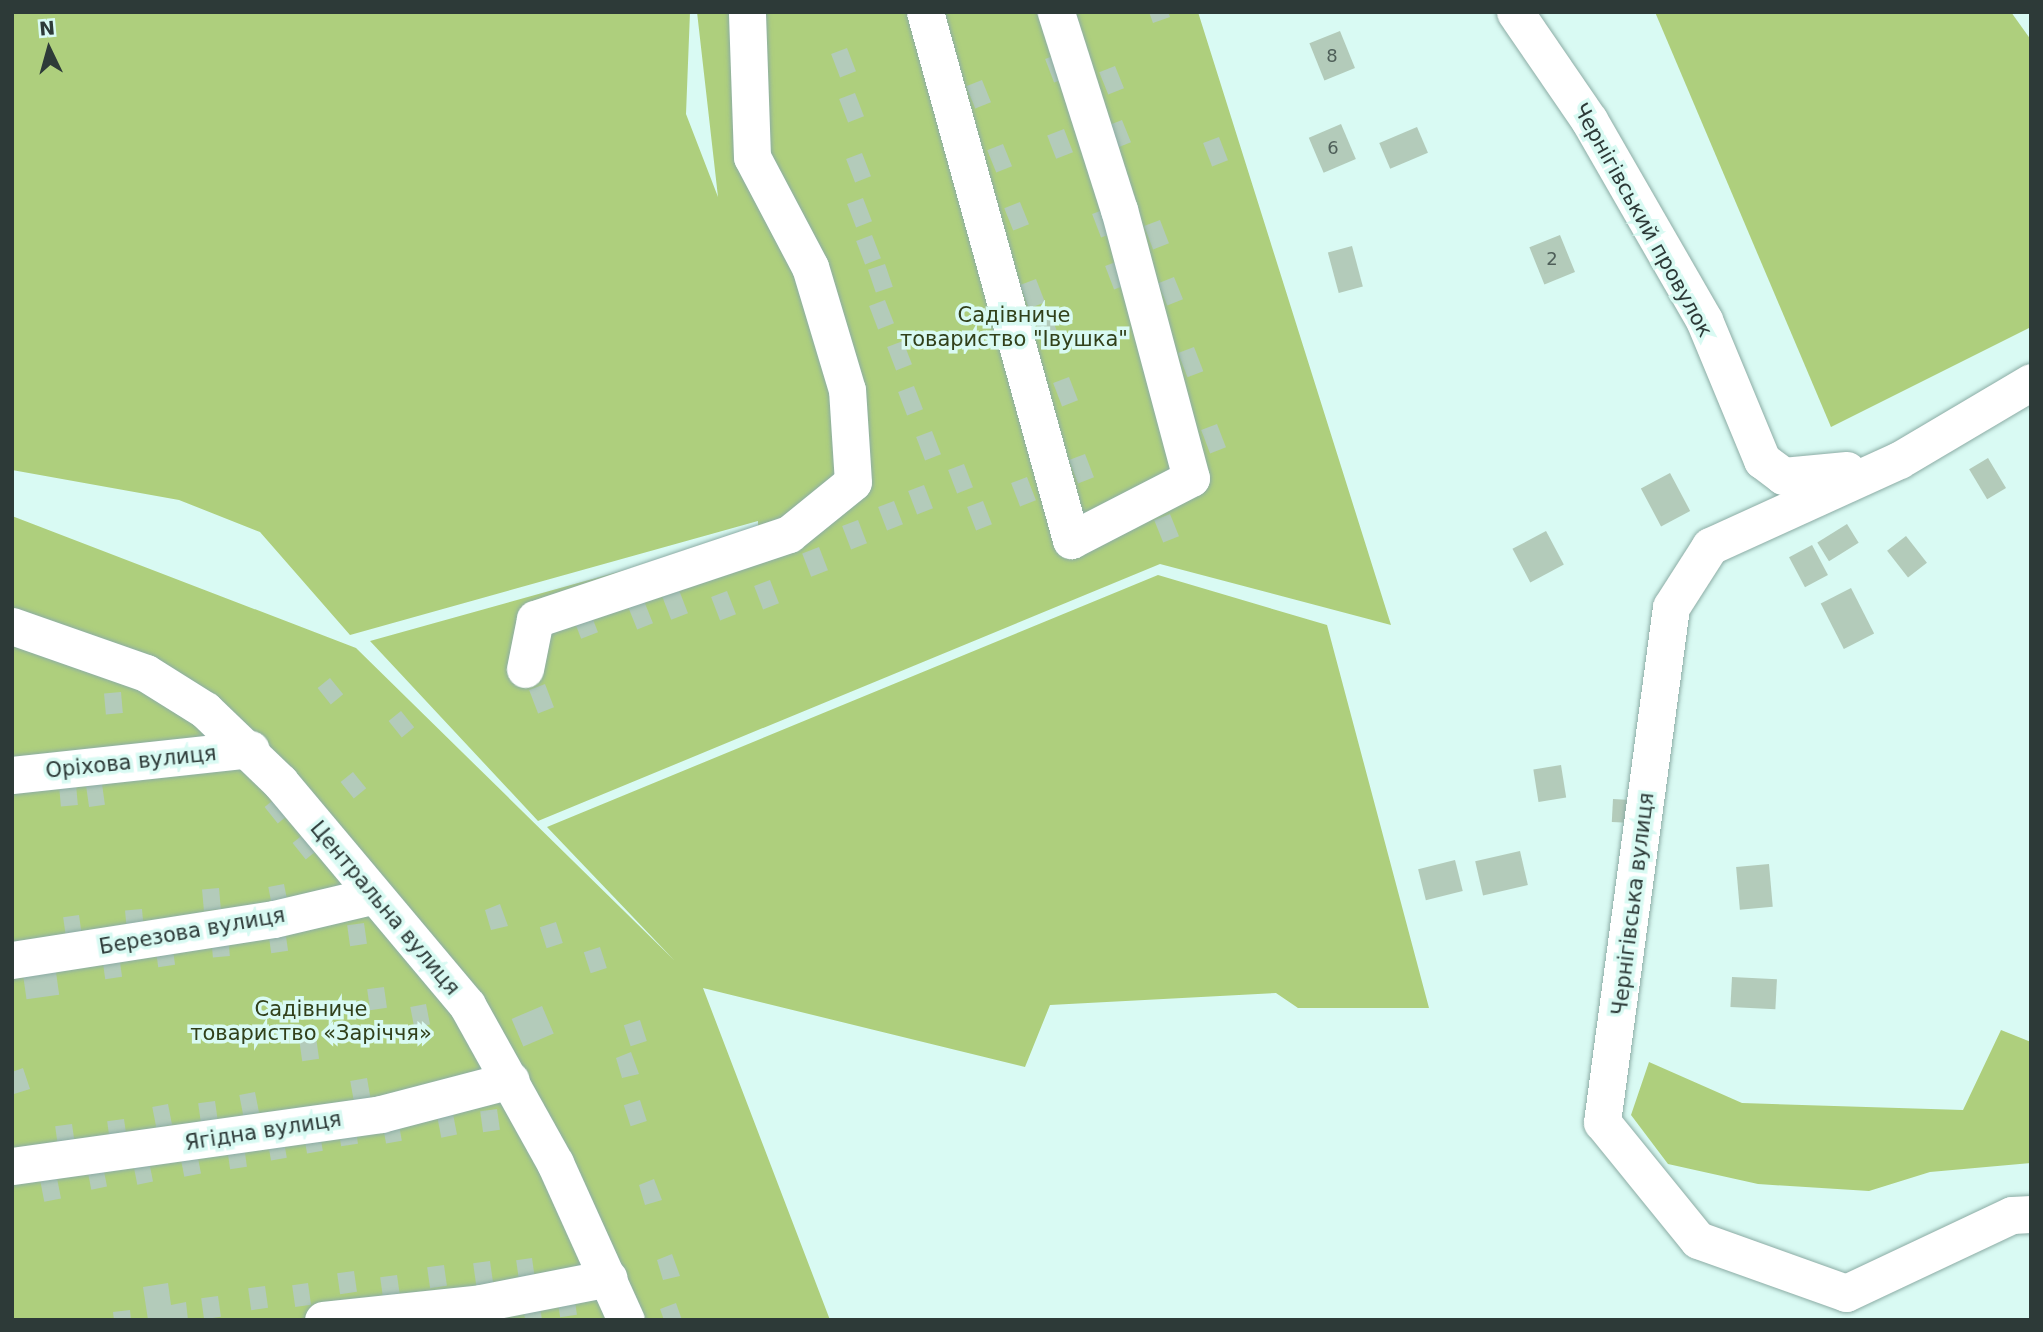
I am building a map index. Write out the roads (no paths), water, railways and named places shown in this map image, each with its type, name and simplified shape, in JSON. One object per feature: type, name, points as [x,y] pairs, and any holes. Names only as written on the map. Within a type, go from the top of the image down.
[{"type":"street","points":[[525,669],[535,619],[789,534],[853,482],[847,390],[810,267],[752,157],[747,12]]},
{"type":"street","points":[[925,12],[1071,540],[1191,478],[1119,210],[1056,12]]},
{"type":"street","name":"Чернігівський провулок","points":[[1515,12],[1590,120],[1703,320],[1762,460],[1783,476],[1810,477],[1899,460]]},
{"type":"street","name":"Чернігівська вулиця","points":[[2031,382],[1899,460],[1710,546],[1671,607],[1602,1122],[1698,1240],[1846,1293],[2012,1214],[2031,1214]]},
{"type":"street","name":"Центральна вулиця","points":[[12,626],[146,673],[205,710],[250,749],[370,896],[467,1005],[510,1080],[609,1278],[626,1320]]},
{"type":"street","name":"Оріхова вулиця","points":[[12,775],[250,749]]},
{"type":"street","name":"Березова вулиця","points":[[12,960],[274,919],[370,896]]},
{"type":"street","name":"Ягідна вулиця","points":[[12,1166],[380,1114],[510,1080]]},
{"type":"street","points":[[323,1320],[481,1303],[609,1278]]},
{"type":"park label","name":"Садівниче товариство \"Івушка\"","points":[[1014,327]]},
{"type":"park label","name":"Садівниче товариство «Заріччя»","points":[[311,1021]]}]
